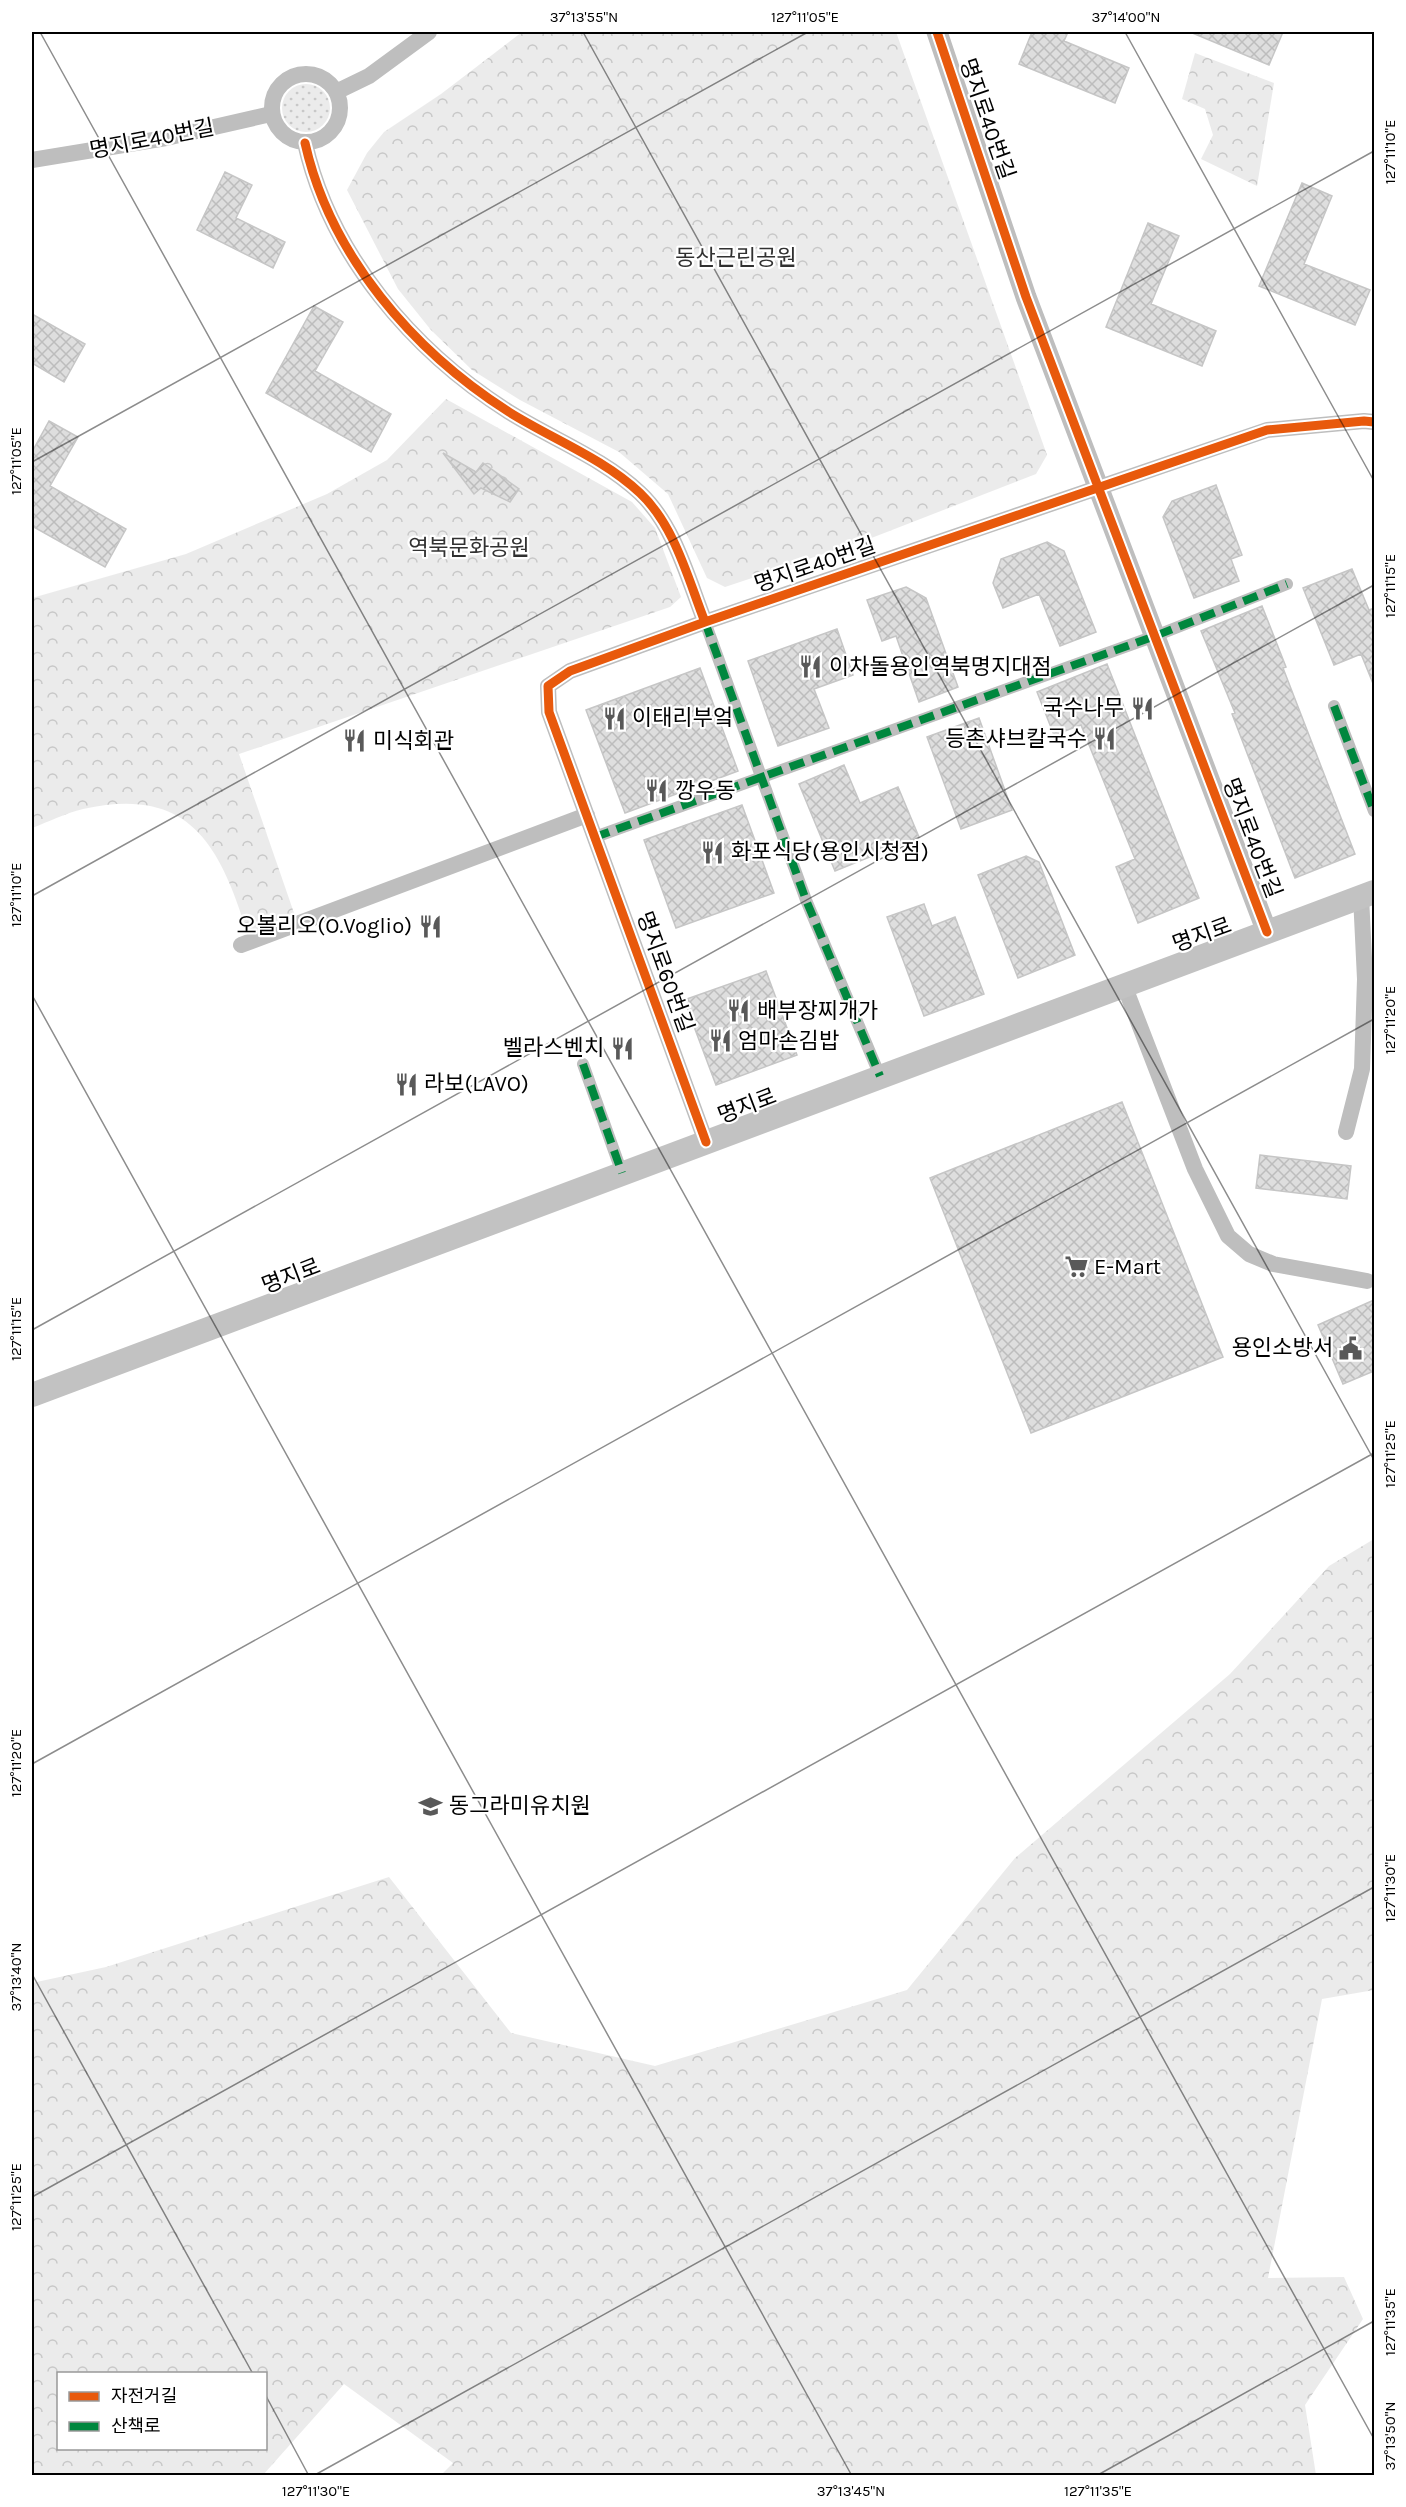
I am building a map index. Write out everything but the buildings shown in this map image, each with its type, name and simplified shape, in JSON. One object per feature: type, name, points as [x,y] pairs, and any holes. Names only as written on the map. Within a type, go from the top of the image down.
[{"type":"main road","name":"명지로","points":[[32,1395],[1368,894]]},
{"type":"street","points":[[336,92],[369,76],[429,32]]},
{"type":"street","name":"명지로40번길","points":[[937,32],[1026,297],[1267,932]]},
{"type":"street","points":[[310,73],[330,83],[336,92],[340,103],[335,126],[317,141],[305,143],[283,134],[272,114],[275,93],[290,77],[310,73]]},
{"type":"street","name":"명지로40번길","points":[[32,160],[166,138],[272,114]]},
{"type":"street","points":[[305,143],[314,177],[327,209],[367,278],[399,320],[467,383],[510,413],[586,455],[640,493],[659,515],[705,622],[806,900],[880,1076]]},
{"type":"street","name":"명지로40번길","points":[[548,686],[570,671],[705,622],[1099,490],[1267,430],[1364,420],[1374,422]]},
{"type":"street","points":[[595,837],[1155,636],[1287,584]]},
{"type":"street","name":"명지로60번길","points":[[548,686],[549,712],[706,1142]]},
{"type":"street","points":[[1334,706],[1374,811]]},
{"type":"street","points":[[241,945],[587,815]]},
{"type":"street","points":[[1346,1132],[1362,1069],[1368,894]]},
{"type":"street","points":[[1124,985],[1195,1169],[1228,1236],[1248,1254],[1273,1264],[1367,1281]]},
{"type":"street","points":[[583,1064],[622,1173]]},
{"type":"green space","name":"동산근린공원","points":[[522,32],[896,32],[1047,455],[1036,474],[874,537],[725,587],[707,578],[668,494],[619,452],[520,400],[472,370],[431,330],[398,289],[347,190],[367,153],[384,132],[441,94]]},
{"type":"green space","points":[[1195,53],[1274,83],[1257,186],[1201,159],[1213,135],[1205,109],[1182,99]]},
{"type":"green space","points":[[306,84],[323,91],[330,108],[323,125],[306,132],[289,125],[282,108],[289,91]]},
{"type":"green space","name":"역북문화공원","points":[[446,399],[632,502],[655,528],[681,597],[670,607],[239,754],[294,913],[248,935],[225,874],[212,849],[195,829],[175,815],[150,806],[120,804],[83,809],[32,828],[32,598],[186,554],[327,494],[387,460]]},
{"type":"green space","points":[[1374,1539],[1374,1990],[1322,1999],[1268,2278],[1344,2277],[1363,2319],[1305,2405],[1316,2475],[441,2475],[453,2463],[344,2384],[263,2475],[32,2475],[32,1983],[106,1967],[389,1877],[511,2033],[655,2066],[907,1990],[1015,1858],[1230,1674],[1329,1566]]},
{"type":"marked path","points":[[595,837],[1155,636],[1287,584]]},
{"type":"marked path","points":[[705,622],[806,900],[880,1076]]},
{"type":"marked path","points":[[1334,706],[1374,811]]},
{"type":"marked path","points":[[583,1064],[622,1173]]},
{"type":"cycle path","points":[[937,32],[1026,297],[1267,932]]},
{"type":"cycle path","points":[[305,143],[317,184],[334,224],[355,261],[380,297],[409,330],[474,388],[525,422],[610,469],[640,493],[663,521],[679,554],[705,622]]},
{"type":"cycle path","points":[[706,1142],[549,712],[548,686],[570,671],[705,622],[1267,430],[1374,422]]},
{"type":"place","name":"이차돌용인역북명지대점","points":[[811,667]]},
{"type":"place","name":"국수나무","points":[[1142,708]]},
{"type":"place","name":"이태리부엌","points":[[614,718]]},
{"type":"place","name":"등촌샤브칼국수","points":[[1105,739]]},
{"type":"place","name":"미식회관","points":[[355,741]]},
{"type":"place","name":"깡우동","points":[[657,791]]},
{"type":"place","name":"화포식당(용인시청점)","points":[[713,852]]},
{"type":"place","name":"오볼리오(O.Voglio)","points":[[430,926]]},
{"type":"place","name":"배부장찌개가","points":[[739,1011]]},
{"type":"place","name":"엄마손김밥","points":[[720,1041]]},
{"type":"place","name":"벨라스벤치","points":[[622,1048]]},
{"type":"place","name":"라보(LAVO)","points":[[406,1084]]},
{"type":"place","name":"E-Mart","points":[[1076,1267]]},
{"type":"place","name":"용인소방서","points":[[1351,1348]]},
{"type":"place","name":"동그라미유치원","points":[[431,1806]]}]
